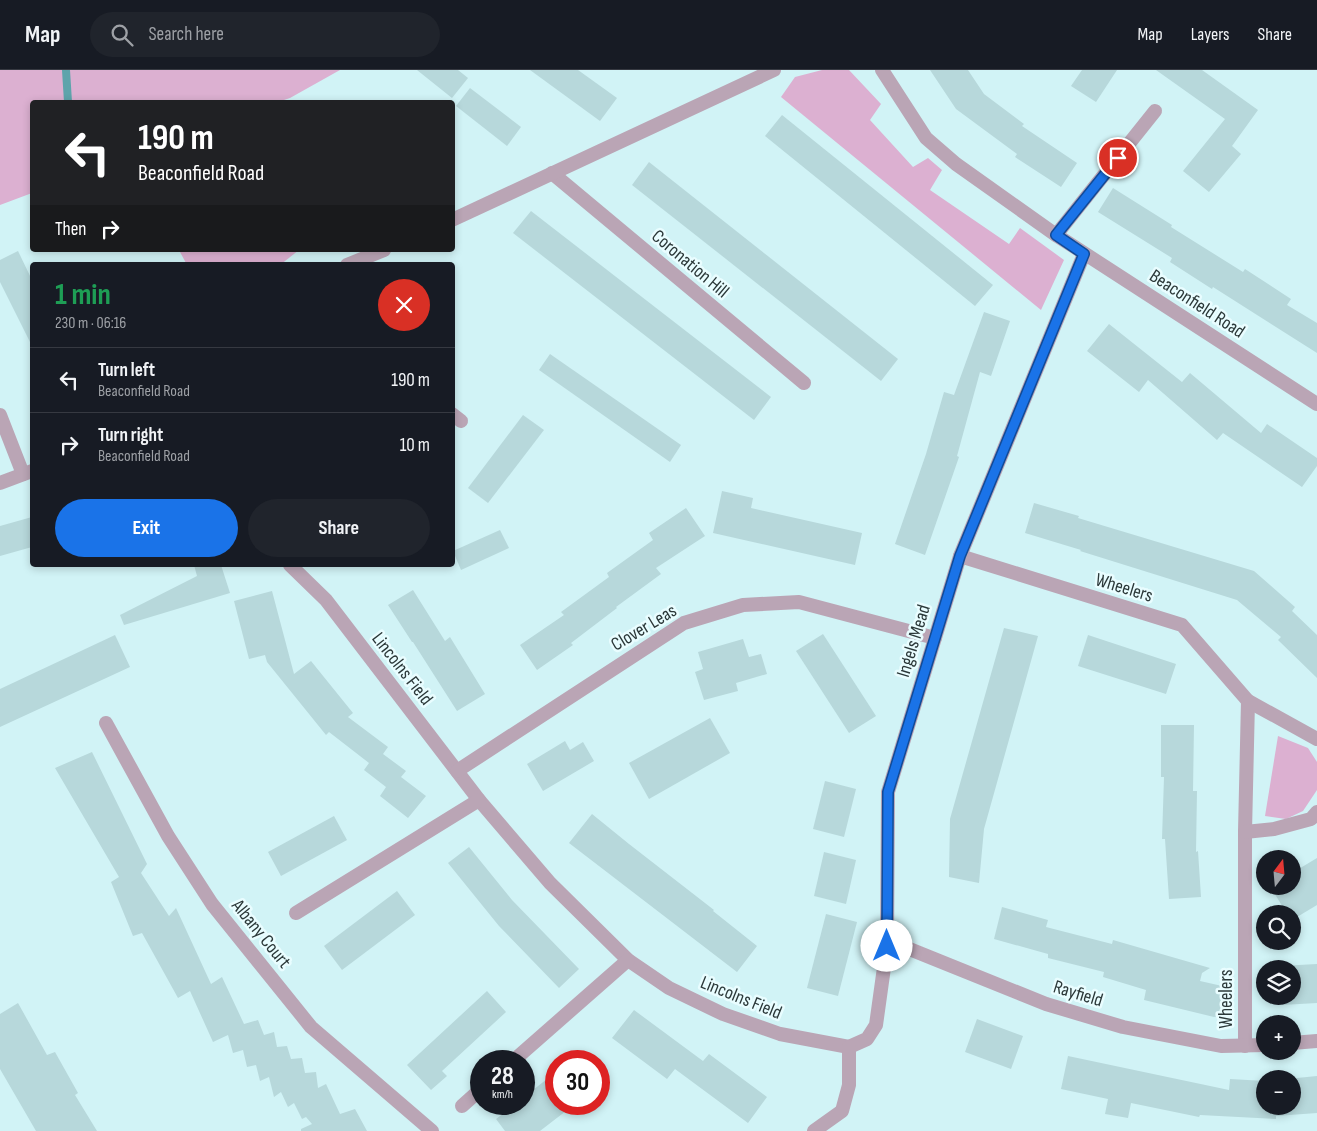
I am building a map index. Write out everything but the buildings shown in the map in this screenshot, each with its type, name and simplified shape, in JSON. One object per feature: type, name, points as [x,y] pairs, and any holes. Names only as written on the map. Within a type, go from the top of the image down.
[{"type":"street","points":[[455,219],[774,70]]},
{"type":"street","name":"Beaconfield Road","points":[[882,70],[926,138],[956,164],[1084,254],[1317,404]]},
{"type":"street","points":[[1056,235],[1155,111]]},
{"type":"street","name":"Coronation Hill","points":[[552,173],[804,383]]},
{"type":"street","points":[[354,262],[379,252]]},
{"type":"street","name":"Ingels Mead","points":[[849,1047],[867,1039],[876,1024],[887,946],[888,792],[960,556],[1084,254]]},
{"type":"street","points":[[0,415],[28,473],[0,483]]},
{"type":"street","name":"Wheelers","points":[[960,556],[1182,625],[1248,701],[1317,739]]},
{"type":"street","name":"Lincolns Field","points":[[292,567],[326,600],[479,800],[550,883],[628,960],[669,988],[723,1014],[780,1034],[849,1047]]},
{"type":"street","name":"Clover Leas","points":[[457,771],[684,623],[743,605],[799,602],[935,638]]},
{"type":"street","name":"Wheelers","points":[[1245,1046],[1245,832],[1248,701]]},
{"type":"street","name":"Albany Court","points":[[106,722],[168,836],[212,904],[311,1027],[432,1131]]},
{"type":"street","points":[[296,913],[479,800]]},
{"type":"street","points":[[1245,832],[1274,829],[1311,820],[1317,812]]},
{"type":"street","name":"Rayfield","points":[[887,946],[907,948],[1046,1004],[1123,1027],[1221,1046],[1256,1045]]},
{"type":"street","points":[[526,1050],[628,960]]},
{"type":"street","points":[[1301,1042],[1317,1041]]},
{"type":"street","points":[[814,1131],[842,1111],[849,1085],[849,1047]]},
{"type":"street","points":[[462,1106],[470,1099]]},
{"type":"shaded area","points":[[0,70],[340,70],[284,100],[30,100],[30,194],[0,205]]},
{"type":"shaded area","points":[[822,70],[849,70],[881,104],[870,120],[913,167],[928,158],[942,170],[930,190],[1009,244],[1020,228],[1064,260],[1041,310],[781,97],[795,77]]},
{"type":"shaded area","points":[[180,252],[296,252],[284,262],[185,262]]},
{"type":"shaded area","points":[[1278,736],[1308,748],[1317,762],[1317,790],[1303,811],[1286,819],[1265,816]]},
{"type":"waterway","points":[[66,70],[68,100]]},
{"type":"route","points":[[887,946],[888,792],[960,556],[1084,254],[1056,235],[1118,158]]}]
